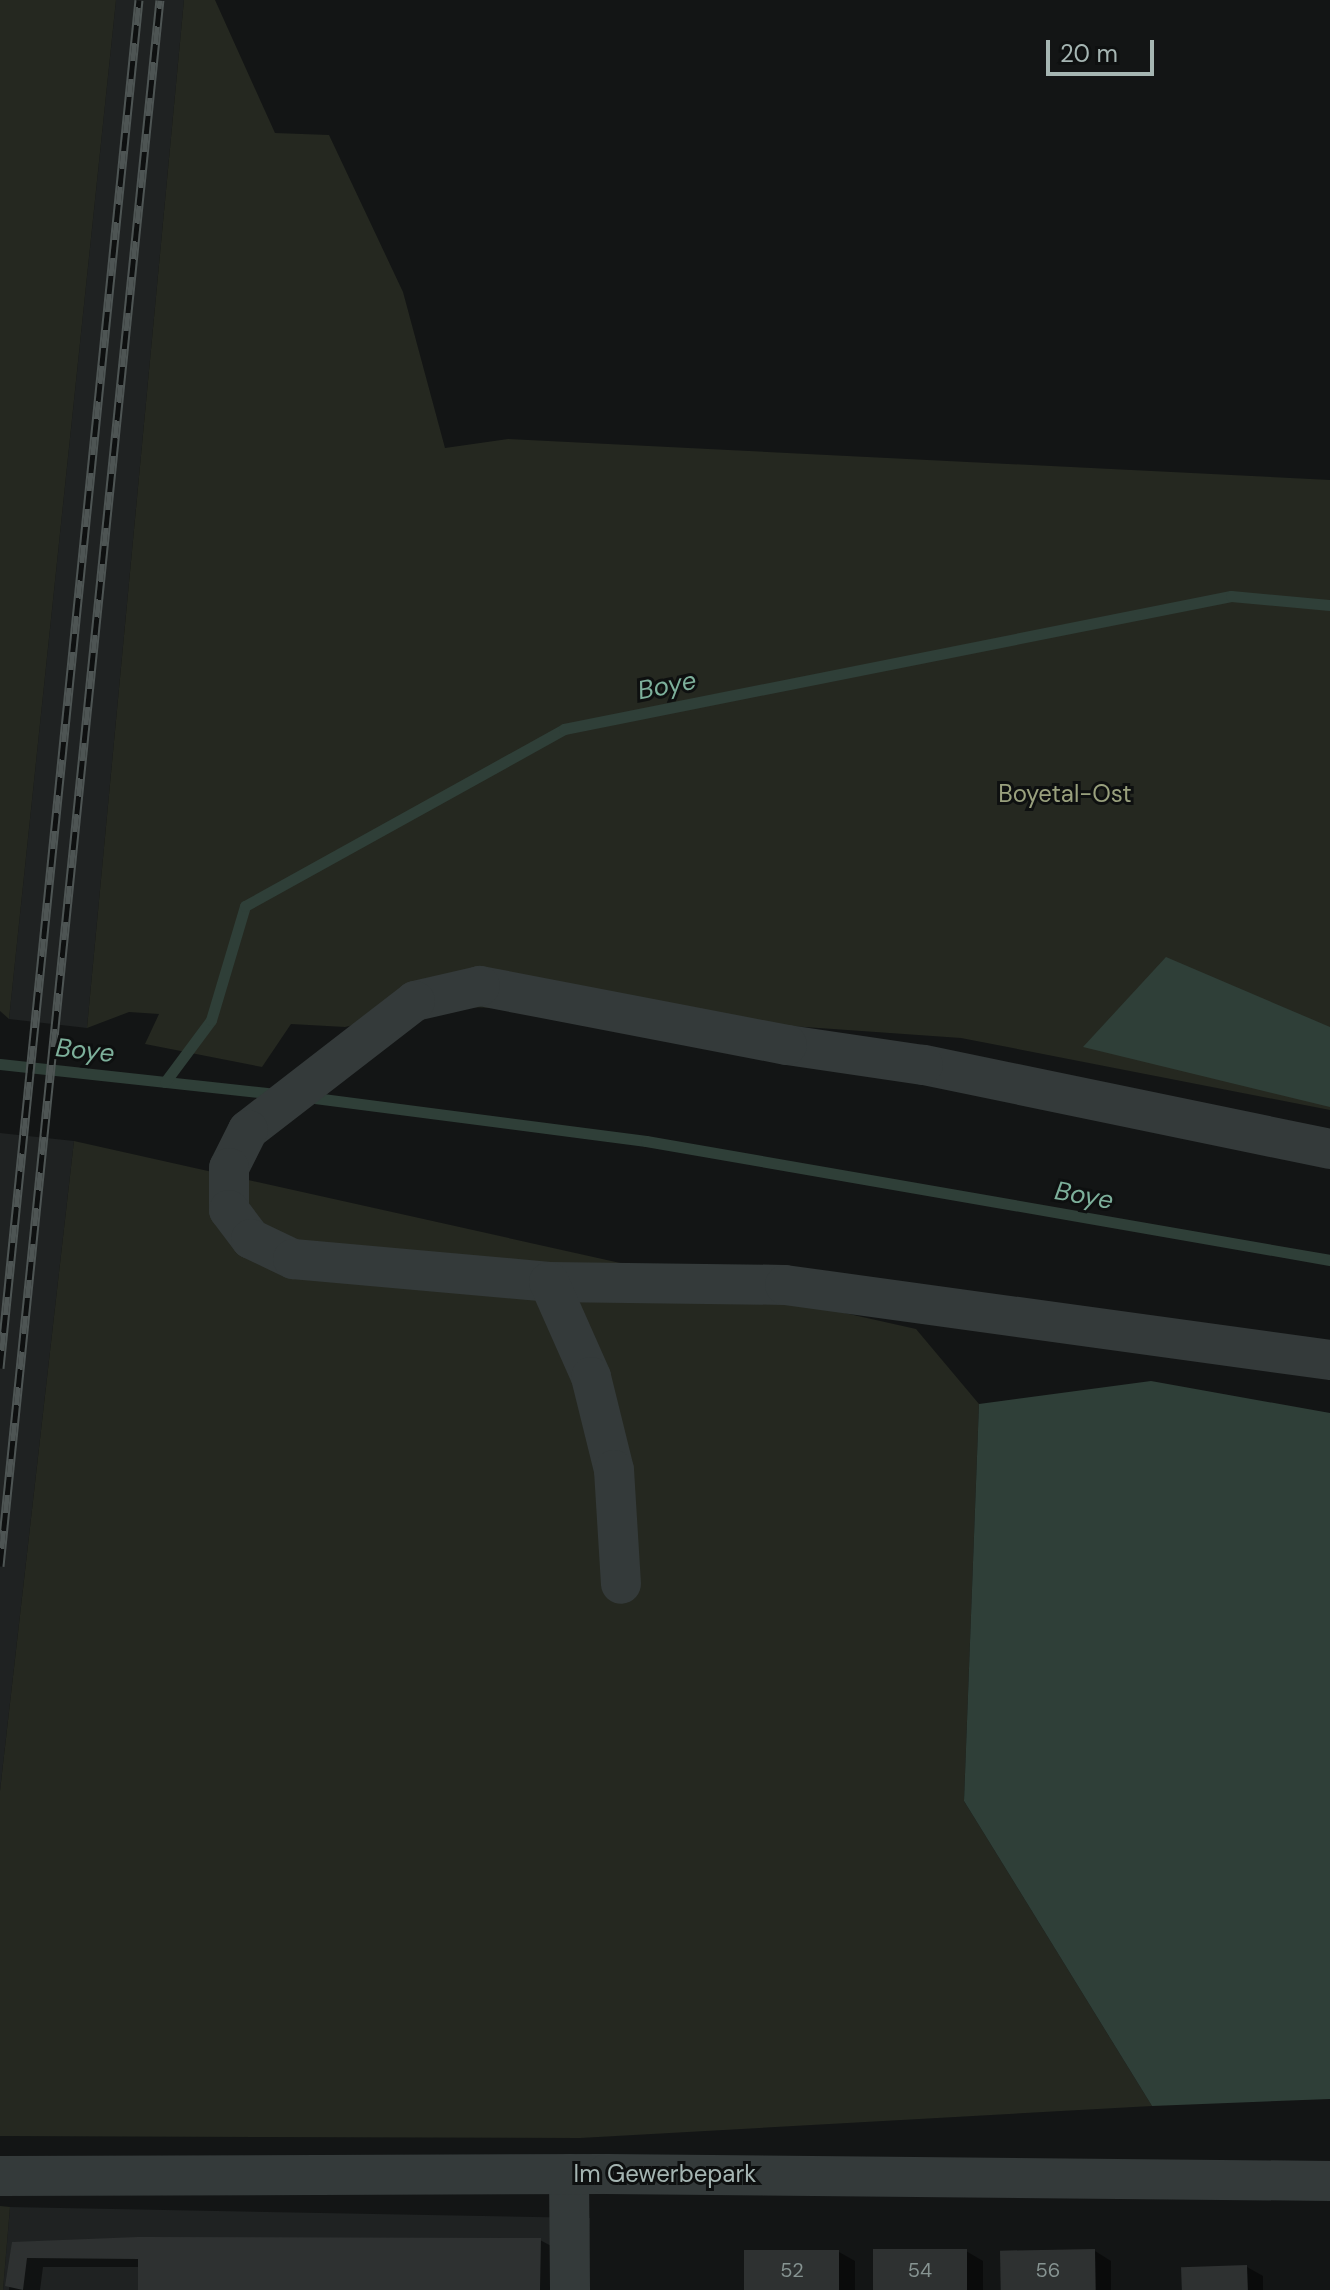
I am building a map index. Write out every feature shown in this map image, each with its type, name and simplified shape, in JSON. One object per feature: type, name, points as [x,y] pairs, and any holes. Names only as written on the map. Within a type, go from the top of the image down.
[{"type":"street","points":[[1330,1149],[923,1065],[787,1045],[480,986],[415,1001],[248,1130],[229,1168],[229,1210],[251,1239],[293,1259],[549,1282],[785,1285],[1330,1360]]},
{"type":"street","points":[[549,1282],[591,1377],[614,1470],[621,1584]]},
{"type":"street","points":[[569,2174],[570,2290]]},
{"type":"street","name":"Im Gewerbepark","points":[[0,2176],[569,2174],[1330,2181]]},
{"type":"shaded area","points":[[116,0],[184,0],[87,1028],[9,1019]]},
{"type":"shaded area","points":[[1166,957],[1330,1027],[1330,1107],[1083,1047]]},
{"type":"shaded area","points":[[0,1133],[74,1141],[0,1791]]},
{"type":"shaded area","points":[[1151,1381],[1330,1413],[1330,2099],[1152,2106],[964,1801],[979,1404]]},
{"type":"shaded area","points":[[10,2207],[590,2218],[589,2290],[3,2290]]},
{"type":"green space","points":[[0,0],[116,0],[9,1019],[0,1011]]},
{"type":"green space","name":"Boyetal-Ost","points":[[184,0],[215,0],[275,133],[329,135],[403,292],[445,448],[508,439],[1330,480],[1330,1110],[961,1038],[578,1011],[437,1006],[345,1027],[291,1024],[262,1067],[145,1044],[159,1014],[129,1012],[87,1028]]},
{"type":"green space","points":[[74,1141],[916,1329],[979,1404],[964,1801],[1152,2106],[580,2138],[0,2136],[0,1791]]},
{"type":"green space","points":[[0,2206],[10,2207],[3,2290],[0,2290]]},
{"type":"building","points":[[138,2237],[541,2238],[540,2290],[138,2290],[138,2259],[27,2258],[23,2290],[5,2286],[12,2242]]},
{"type":"building","points":[[873,2249],[967,2249],[967,2290],[873,2290]]},
{"type":"building","points":[[1095,2249],[1096,2290],[1001,2290],[1000,2251]]},
{"type":"building","points":[[744,2250],[839,2250],[839,2290],[744,2290]]},
{"type":"building","points":[[1247,2265],[1248,2290],[1182,2290],[1181,2267]]},
{"type":"waterway","name":"Boye","points":[[165,1082],[211,1020],[245,906],[564,729],[1231,596],[1330,605]]},
{"type":"waterway","name":"Boye","points":[[0,1064],[278,1094]]},
{"type":"waterway","name":"Boye","points":[[307,1097],[646,1141],[1330,1260]]},
{"type":"railway","points":[[0,1368],[139,0]]},
{"type":"railway","points":[[0,1566],[160,0]]}]
